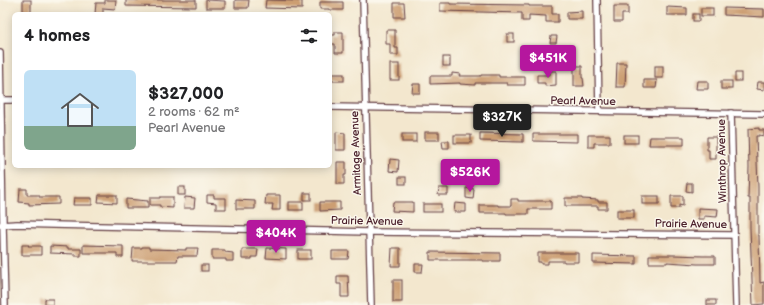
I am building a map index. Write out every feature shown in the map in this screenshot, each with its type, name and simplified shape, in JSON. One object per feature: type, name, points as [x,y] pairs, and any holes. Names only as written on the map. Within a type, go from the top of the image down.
[{"type":"street","name":"Armitage Avenue","points":[[363,0],[371,305]]},
{"type":"street","points":[[597,0],[599,111]]},
{"type":"street","points":[[0,53],[1,225],[5,305]]},
{"type":"street","points":[[1,100],[12,100]]},
{"type":"street","name":"Pearl Avenue","points":[[332,106],[764,114]]},
{"type":"street","name":"Winthrop Avenue","points":[[731,113],[736,305]]},
{"type":"street","name":"Prairie Avenue","points":[[1,225],[17,224],[368,232],[734,235]]},
{"type":"building","points":[[23,0],[31,0],[31,12],[23,12]]},
{"type":"building","points":[[105,0],[116,0],[115,9],[103,8],[103,12],[95,12],[96,3],[105,3]]},
{"type":"building","points":[[126,0],[196,0],[196,7],[126,6]]},
{"type":"building","points":[[206,0],[225,1],[225,8],[206,8]]},
{"type":"building","points":[[235,0],[249,0],[248,8],[235,8]]},
{"type":"building","points":[[266,0],[302,1],[302,9],[265,8]]},
{"type":"building","points":[[320,2],[343,2],[343,10],[320,9]]},
{"type":"building","points":[[394,3],[404,3],[405,17],[394,17]]},
{"type":"building","points":[[440,3],[552,6],[552,14],[558,14],[558,22],[546,22],[546,16],[529,15],[529,21],[522,21],[522,13],[440,11]]},
{"type":"building","points":[[614,6],[628,6],[628,14],[622,14],[622,22],[614,22]]},
{"type":"building","points":[[667,7],[687,8],[687,15],[667,15]]},
{"type":"building","points":[[701,8],[713,8],[713,16],[701,16]]},
{"type":"building","points":[[724,8],[764,9],[764,17],[724,15]]},
{"type":"building","points":[[582,11],[582,19],[567,19],[567,12]]},
{"type":"building","points":[[693,14],[699,14],[699,21],[693,21]]},
{"type":"building","points":[[386,30],[395,30],[395,48],[398,48],[398,55],[390,55],[390,44],[386,44]]},
{"type":"building","points":[[335,32],[343,32],[343,53],[335,53],[335,44],[332,44],[332,35],[335,35]]},
{"type":"building","points":[[507,34],[514,34],[514,42],[507,42]]},
{"type":"building","points":[[551,36],[557,36],[556,43],[550,43]]},
{"type":"building","points":[[443,57],[450,57],[450,66],[443,66]]},
{"type":"building","points":[[617,63],[626,63],[625,87],[616,87]]},
{"type":"building","points":[[390,64],[399,64],[399,80],[390,80]]},
{"type":"building","points":[[574,66],[582,66],[584,86],[574,86]]},
{"type":"building","points":[[655,66],[663,66],[663,78],[655,78]]},
{"type":"building","points":[[550,71],[556,71],[556,85],[545,86],[545,83],[537,83],[537,75],[550,75]]},
{"type":"building","points":[[452,73],[460,74],[459,76],[499,75],[499,77],[525,77],[525,85],[507,85],[507,83],[475,83],[475,85],[460,83],[430,84],[430,76],[452,76]]},
{"type":"building","points":[[735,73],[741,73],[741,81],[735,81]]},
{"type":"building","points":[[332,74],[344,74],[344,81],[332,81]]},
{"type":"building","points":[[644,80],[657,80],[656,88],[644,88]]},
{"type":"building","points":[[697,81],[708,81],[708,89],[696,89]]},
{"type":"building","points":[[721,81],[732,81],[732,89],[721,89]]},
{"type":"building","points":[[758,82],[764,82],[764,90],[757,89]]},
{"type":"building","points":[[413,84],[420,84],[420,93],[412,93]]},
{"type":"building","points":[[759,128],[759,130],[764,130],[764,136],[756,136],[760,283],[764,282],[764,304],[753,305],[750,198],[748,198],[748,129]]},
{"type":"building","points":[[336,132],[345,133],[345,150],[336,150]]},
{"type":"building","points":[[425,132],[439,132],[439,140],[425,140]]},
{"type":"building","points":[[480,133],[523,134],[523,142],[480,141]]},
{"type":"building","points":[[402,134],[416,134],[416,142],[402,142]]},
{"type":"building","points":[[533,134],[577,134],[577,142],[533,141]]},
{"type":"building","points":[[454,135],[471,135],[471,143],[454,143]]},
{"type":"building","points":[[588,135],[610,135],[610,143],[594,143],[594,147],[588,147]]},
{"type":"building","points":[[624,135],[638,135],[638,143],[624,143]]},
{"type":"building","points":[[650,137],[684,137],[684,145],[649,145]]},
{"type":"building","points":[[707,137],[716,137],[716,159],[709,159]]},
{"type":"building","points":[[442,141],[449,141],[449,148],[443,148]]},
{"type":"building","points":[[390,159],[399,160],[398,172],[389,171]]},
{"type":"building","points":[[337,162],[346,162],[344,184],[337,184]]},
{"type":"building","points":[[399,177],[406,177],[406,184],[399,184]]},
{"type":"building","points":[[687,183],[692,183],[692,192],[686,191]]},
{"type":"building","points":[[178,187],[185,187],[185,195],[178,195]]},
{"type":"building","points":[[439,188],[448,188],[448,195],[438,195]]},
{"type":"building","points":[[466,188],[474,189],[473,199],[466,198]]},
{"type":"building","points":[[20,189],[27,189],[27,195],[39,195],[39,197],[59,197],[59,204],[29,205],[29,203],[19,202]]},
{"type":"building","points":[[304,193],[311,193],[311,200],[304,200]]},
{"type":"building","points":[[99,195],[117,195],[117,203],[98,202]]},
{"type":"building","points":[[207,195],[214,195],[214,198],[226,198],[226,209],[216,209],[216,203],[207,202]]},
{"type":"building","points":[[266,195],[280,195],[280,210],[272,210],[273,204],[265,204]]},
{"type":"building","points":[[642,196],[659,196],[659,204],[642,204]]},
{"type":"building","points":[[671,196],[683,196],[683,206],[679,205],[679,208],[671,208]]},
{"type":"building","points":[[173,197],[173,208],[160,207],[160,205],[150,205],[150,198]]},
{"type":"building","points":[[185,197],[195,198],[194,208],[184,208]]},
{"type":"building","points":[[74,198],[92,198],[92,205],[73,205]]},
{"type":"building","points":[[565,198],[582,198],[598,200],[598,202],[607,202],[607,209],[598,209],[598,206],[565,206]]},
{"type":"building","points":[[126,199],[148,201],[148,208],[126,208]]},
{"type":"building","points":[[511,199],[518,199],[518,201],[551,201],[551,209],[528,209],[528,214],[480,213],[480,205],[511,206]]},
{"type":"building","points":[[236,200],[255,201],[255,209],[236,209]]},
{"type":"building","points":[[289,202],[303,202],[303,210],[289,210]]},
{"type":"building","points":[[320,202],[340,202],[340,210],[320,211]]},
{"type":"building","points":[[393,202],[413,202],[413,212],[392,211]]},
{"type":"building","points":[[455,203],[466,204],[466,212],[454,212]]},
{"type":"building","points":[[423,204],[441,204],[441,212],[423,212]]},
{"type":"building","points":[[698,208],[718,209],[717,217],[704,216],[704,219],[698,219]]},
{"type":"building","points":[[617,210],[634,210],[634,218],[617,218]]},
{"type":"building","points":[[22,245],[41,246],[41,255],[22,255]]},
{"type":"building","points":[[83,245],[123,246],[123,257],[117,257],[117,253],[83,253]]},
{"type":"building","points":[[50,246],[68,247],[68,249],[81,249],[81,256],[75,256],[75,254],[50,253]]},
{"type":"building","points":[[149,247],[149,249],[186,250],[186,248],[198,248],[197,256],[178,256],[177,261],[132,261],[133,248]]},
{"type":"building","points":[[267,248],[286,249],[286,259],[266,258]]},
{"type":"building","points":[[392,248],[400,248],[400,266],[391,266]]},
{"type":"building","points":[[242,249],[258,249],[257,257],[252,257],[252,259],[242,259]]},
{"type":"building","points":[[212,250],[225,250],[225,252],[233,253],[233,261],[226,261],[226,259],[212,259]]},
{"type":"building","points":[[298,250],[311,250],[311,259],[298,259]]},
{"type":"building","points":[[332,251],[349,251],[348,259],[332,259]]},
{"type":"building","points":[[430,252],[500,253],[500,261],[430,260]]},
{"type":"building","points":[[538,253],[578,253],[578,262],[548,261],[548,264],[541,264],[541,262],[538,262]]},
{"type":"building","points":[[593,255],[636,256],[636,264],[593,263]]},
{"type":"building","points":[[649,255],[715,256],[715,264],[667,262],[649,263]]},
{"type":"building","points":[[415,264],[423,264],[422,272],[415,272]]},
{"type":"building","points":[[201,265],[208,265],[208,271],[201,271]]},
{"type":"building","points":[[337,276],[348,276],[349,297],[341,297],[341,284],[337,284]]},
{"type":"building","points":[[393,280],[402,280],[402,302],[393,302]]},
{"type":"building","points":[[45,299],[53,299],[53,305],[45,305]]},
{"type":"building","points":[[707,300],[716,300],[716,305],[707,305]]}]
